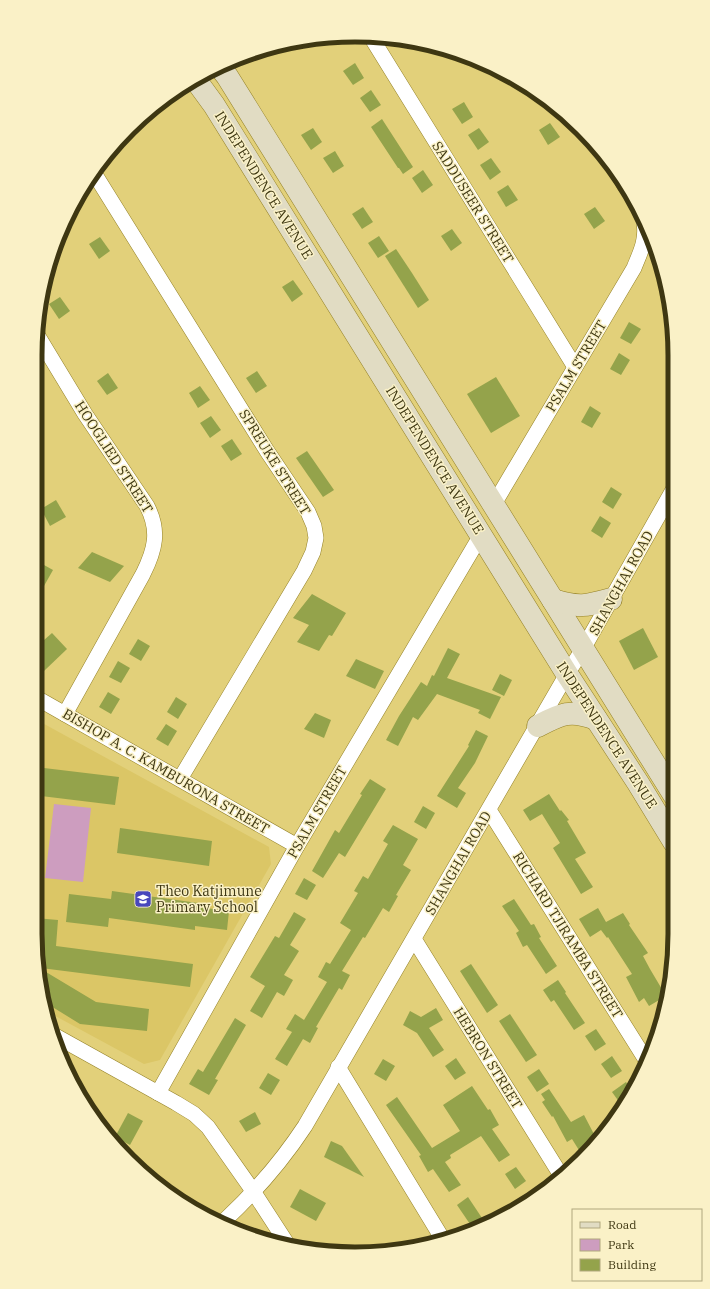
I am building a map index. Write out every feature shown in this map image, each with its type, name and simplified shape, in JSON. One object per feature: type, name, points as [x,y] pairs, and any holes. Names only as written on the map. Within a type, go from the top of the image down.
[{"type":"main road","name":"INDEPENDENCE AVENUE","points":[[223,71],[668,785]]},
{"type":"main road","name":"INDEPENDENCE AVENUE","points":[[199,84],[214,105],[567,674],[668,833]]},
{"type":"main road","points":[[553,600],[568,605],[582,606],[611,599]]},
{"type":"main road","points":[[538,726],[557,716],[569,713],[583,714],[596,719]]},
{"type":"street","name":"SADDUSEER STREET","points":[[375,43],[575,367]]},
{"type":"street","name":"SPREUKE STREET","points":[[97,178],[263,444],[308,512],[314,526],[316,538],[313,552],[304,571],[180,779]]},
{"type":"street","name":"PSALM STREET","points":[[494,504],[634,268],[644,243],[645,236]]},
{"type":"street","name":"HOOGLIED STREET","points":[[43,344],[85,414],[147,506],[155,524],[156,535],[151,559],[144,574],[65,714]]},
{"type":"street","name":"SHANGHAI ROAD","points":[[226,1219],[254,1191],[294,1142],[305,1126],[567,674],[583,649],[668,499]]},
{"type":"street","name":"PSALM STREET","points":[[158,1093],[297,846],[481,535]]},
{"type":"street","name":"BISHOP A. C. KAMBURONA STREET","points":[[42,701],[297,846]]},
{"type":"street","name":"RICHARD TJIRAMBA STREET","points":[[489,810],[643,1056]]},
{"type":"street","name":"HEBRON STREET","points":[[414,939],[558,1171]]},
{"type":"street","points":[[60,1039],[158,1093],[194,1114],[202,1121],[211,1131],[254,1191],[284,1238]]},
{"type":"street","points":[[338,1067],[440,1235]]},
{"type":"shaded area","name":"Theo Katjimune Primary School","points":[[42,723],[269,847],[271,864],[160,1060],[144,1064],[53,1015],[45,975],[42,934]]},
{"type":"green space","points":[[54,804],[91,808],[83,882],[45,878]]},
{"type":"building","points":[[355,63],[364,78],[353,85],[343,71]]},
{"type":"building","points":[[371,90],[381,105],[370,112],[360,98]]},
{"type":"building","points":[[464,102],[473,117],[462,124],[452,109]]},
{"type":"building","points":[[382,119],[413,167],[403,174],[371,127]]},
{"type":"building","points":[[550,123],[560,137],[548,145],[539,130]]},
{"type":"building","points":[[313,128],[322,142],[311,150],[301,135]]},
{"type":"building","points":[[479,128],[489,142],[478,150],[468,135]]},
{"type":"building","points":[[335,151],[344,166],[333,173],[323,158]]},
{"type":"building","points":[[491,158],[501,172],[490,180],[480,165]]},
{"type":"building","points":[[423,170],[433,185],[422,193],[412,178]]},
{"type":"building","points":[[508,185],[518,200],[506,207],[497,192]]},
{"type":"building","points":[[363,207],[373,222],[362,229],[352,214]]},
{"type":"building","points":[[595,207],[605,221],[594,229],[584,214]]},
{"type":"building","points":[[452,229],[462,243],[451,251],[441,236]]},
{"type":"building","points":[[379,236],[389,251],[378,258],[368,243]]},
{"type":"building","points":[[100,237],[110,251],[99,259],[89,244]]},
{"type":"building","points":[[396,249],[429,300],[418,308],[385,256]]},
{"type":"building","points":[[293,280],[303,294],[292,302],[282,287]]},
{"type":"building","points":[[60,297],[70,311],[59,319],[49,304]]},
{"type":"building","points":[[629,322],[641,329],[631,344],[620,338]]},
{"type":"building","points":[[619,353],[630,360],[621,375],[610,369]]},
{"type":"building","points":[[257,371],[267,386],[256,393],[246,378]]},
{"type":"building","points":[[108,373],[118,388],[107,395],[97,381]]},
{"type":"building","points":[[496,377],[520,416],[491,433],[467,394]]},
{"type":"building","points":[[200,386],[210,400],[198,408],[189,393]]},
{"type":"building","points":[[590,406],[601,413],[592,428],[581,422]]},
{"type":"building","points":[[211,416],[221,430],[210,438],[200,423]]},
{"type":"building","points":[[232,439],[242,454],[231,461],[221,446]]},
{"type":"building","points":[[307,451],[334,490],[323,497],[296,458]]},
{"type":"building","points":[[611,487],[622,494],[613,509],[602,502]]},
{"type":"building","points":[[56,500],[66,517],[50,526],[42,508]]},
{"type":"building","points":[[600,516],[611,523],[602,538],[591,531]]},
{"type":"building","points":[[92,552],[124,566],[110,582],[78,568]]},
{"type":"building","points":[[42,564],[53,570],[42,590]]},
{"type":"building","points":[[312,594],[346,613],[332,636],[329,635],[319,651],[297,642],[309,625],[293,618]]},
{"type":"building","points":[[643,628],[658,657],[634,670],[619,641]]},
{"type":"building","points":[[52,633],[67,649],[44,671],[42,669],[42,642]]},
{"type":"building","points":[[138,639],[150,646],[141,661],[129,654]]},
{"type":"building","points":[[448,648],[460,654],[447,678],[501,697],[490,719],[478,713],[480,710],[437,694],[418,720],[413,717],[398,746],[386,740],[399,716],[421,682],[427,686],[432,675],[434,676]]},
{"type":"building","points":[[356,659],[384,671],[375,689],[346,676]]},
{"type":"building","points":[[118,661],[130,668],[121,683],[109,677]]},
{"type":"building","points":[[500,674],[512,680],[504,696],[492,690]]},
{"type":"building","points":[[108,692],[120,699],[111,714],[99,707]]},
{"type":"building","points":[[176,697],[187,704],[178,719],[167,712]]},
{"type":"building","points":[[315,713],[331,720],[324,738],[304,729]]},
{"type":"building","points":[[166,724],[177,731],[168,746],[156,739]]},
{"type":"building","points":[[476,730],[488,736],[475,763],[458,788],[466,793],[457,808],[437,796],[469,746],[468,745]]},
{"type":"building","points":[[44,768],[119,777],[115,805],[42,796]]},
{"type":"building","points":[[370,779],[386,789],[345,857],[339,853],[323,878],[312,871],[335,830],[339,833],[362,795],[360,794]]},
{"type":"building","points":[[549,794],[560,811],[561,810],[569,820],[567,821],[586,853],[575,859],[593,887],[581,894],[553,848],[560,843],[542,814],[530,821],[523,810]]},
{"type":"building","points":[[423,806],[435,813],[426,829],[414,822]]},
{"type":"building","points":[[393,825],[418,839],[403,865],[411,870],[396,895],[398,896],[389,912],[383,908],[365,938],[363,937],[342,971],[350,975],[342,990],[339,988],[316,1027],[318,1028],[310,1043],[303,1039],[287,1066],[275,1059],[292,1032],[286,1029],[295,1014],[304,1020],[327,982],[318,977],[326,962],[330,964],[351,930],[340,923],[358,893],[354,891],[363,876],[368,879],[388,844],[383,841]]},
{"type":"building","points":[[120,828],[212,841],[209,866],[117,853]]},
{"type":"building","points":[[304,878],[316,885],[307,900],[295,894]]},
{"type":"building","points":[[112,891],[198,903],[198,907],[229,911],[227,930],[195,926],[195,930],[109,918],[108,927],[66,922],[69,894],[111,899]]},
{"type":"building","points":[[514,899],[531,925],[534,924],[541,937],[539,938],[557,966],[546,974],[527,945],[523,947],[516,933],[519,931],[502,906]]},
{"type":"building","points":[[598,908],[606,922],[623,913],[630,924],[629,925],[648,953],[643,956],[663,990],[661,999],[649,1006],[644,998],[639,1002],[626,977],[632,974],[608,937],[607,938],[601,930],[590,937],[579,919]]},
{"type":"building","points":[[294,912],[306,919],[290,945],[299,951],[284,975],[293,980],[284,996],[277,992],[262,1018],[250,1011],[265,986],[250,977],[275,936],[279,938]]},
{"type":"building","points":[[42,919],[58,920],[56,946],[193,964],[190,987],[44,968]]},
{"type":"building","points":[[471,964],[498,1005],[487,1013],[460,971]]},
{"type":"building","points":[[45,971],[96,1002],[149,1009],[147,1031],[80,1024],[51,1006]]},
{"type":"building","points":[[558,980],[585,1023],[574,1030],[554,1000],[551,1002],[543,990]]},
{"type":"building","points":[[436,1008],[443,1020],[429,1028],[444,1050],[433,1057],[417,1033],[403,1025],[410,1011],[421,1017]]},
{"type":"building","points":[[510,1014],[537,1055],[526,1062],[499,1021]]},
{"type":"building","points":[[235,1018],[246,1025],[215,1079],[218,1080],[209,1095],[189,1084],[198,1069],[203,1072]]},
{"type":"building","points":[[596,1029],[606,1044],[595,1051],[585,1036]]},
{"type":"building","points":[[612,1056],[622,1071],[611,1078],[601,1064]]},
{"type":"building","points":[[456,1058],[466,1073],[455,1080],[445,1066]]},
{"type":"building","points":[[383,1059],[395,1066],[386,1081],[374,1074]]},
{"type":"building","points":[[539,1069],[549,1084],[537,1092],[527,1077]]},
{"type":"building","points":[[268,1073],[280,1080],[271,1095],[259,1088]]},
{"type":"building","points":[[626,1082],[628,1086],[619,1102],[612,1092]]},
{"type":"building","points":[[472,1086],[488,1110],[490,1109],[499,1125],[492,1129],[510,1155],[499,1162],[481,1136],[450,1155],[451,1158],[445,1162],[461,1185],[449,1192],[433,1169],[428,1172],[419,1156],[421,1155],[386,1105],[397,1097],[432,1148],[460,1131],[443,1105]]},
{"type":"building","points":[[549,1089],[571,1122],[584,1115],[594,1135],[580,1151],[572,1139],[567,1142],[553,1116],[552,1117],[542,1102],[545,1100],[541,1094]]},
{"type":"building","points":[[255,1112],[261,1124],[246,1132],[239,1121]]},
{"type":"building","points":[[128,1113],[143,1121],[130,1145],[119,1139],[116,1135]]},
{"type":"building","points":[[331,1141],[342,1146],[364,1177],[324,1157]]},
{"type":"building","points":[[516,1167],[526,1181],[515,1189],[505,1174]]},
{"type":"building","points":[[300,1189],[326,1203],[316,1221],[290,1207]]},
{"type":"building","points":[[468,1197],[483,1219],[470,1225],[457,1205]]},
{"type":"place","name":"Theo Katjimune Primary School","points":[[143,899]]}]
